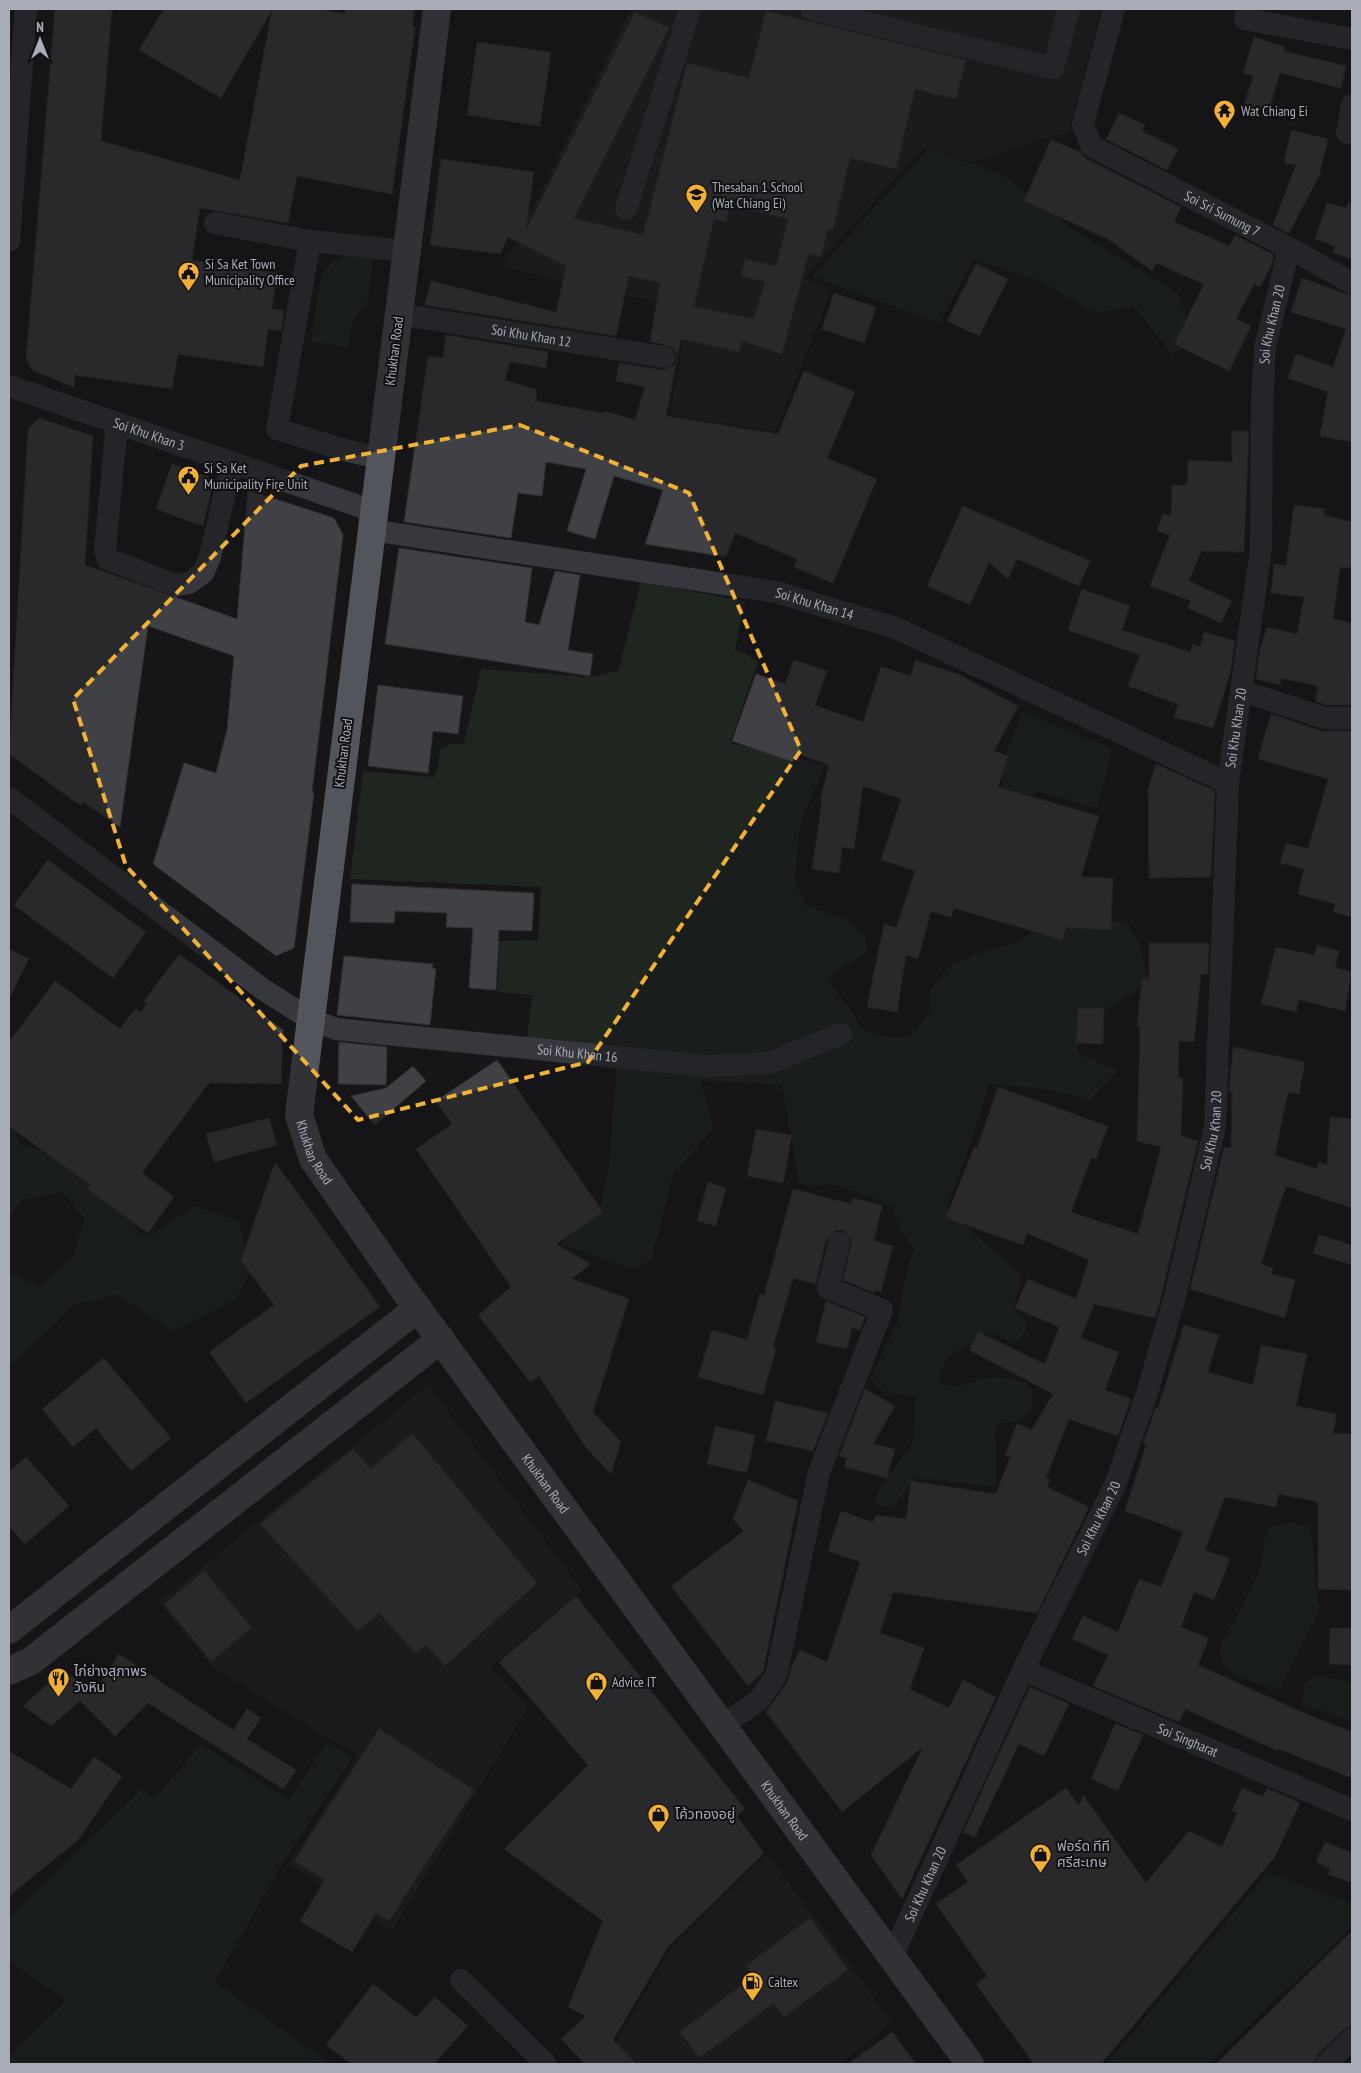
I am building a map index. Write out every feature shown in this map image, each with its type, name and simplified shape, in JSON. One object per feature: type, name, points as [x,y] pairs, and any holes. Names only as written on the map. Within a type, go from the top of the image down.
[{"type":"main road","name":"Khukhan Road","points":[[437,9],[299,1115],[313,1159],[418,1308],[970,2064]]},
{"type":"main road","points":[[9,1630],[418,1308]]},
{"type":"main road","points":[[9,1671],[31,1661],[441,1339]]},
{"type":"street","points":[[9,241],[11,173],[26,9]]},
{"type":"street","points":[[626,208],[690,9]]},
{"type":"street","points":[[811,9],[1053,68],[1069,9]]},
{"type":"street","name":"Soi Sri Sumung 7","points":[[1114,9],[1083,124],[1091,146],[1289,248],[1352,283]]},
{"type":"street","points":[[1248,9],[1245,19],[1352,39]]},
{"type":"street","points":[[1347,133],[1352,105]]},
{"type":"street","points":[[215,223],[310,240],[406,251]]},
{"type":"street","points":[[310,240],[277,429],[348,451],[380,458]]},
{"type":"street","name":"Soi Khu Khan 20","points":[[892,1957],[1023,1670],[1115,1485],[1147,1393],[1173,1304],[1213,1137],[1228,783],[1261,550],[1262,404],[1266,348],[1289,248]]},
{"type":"street","name":"Soi Khu Khan 12","points":[[398,314],[664,358]]},
{"type":"street","name":"Soi Khu Khan 3","points":[[9,386],[232,462],[372,520]]},
{"type":"street","points":[[118,423],[105,550],[108,559],[176,585],[189,582],[203,573],[210,557],[232,462]]},
{"type":"street","name":"Soi Khu Khan 14","points":[[372,520],[786,595],[896,628],[1228,783]]},
{"type":"street","points":[[1242,691],[1325,718],[1352,718]]},
{"type":"street","name":"Soi Khu Khan 16","points":[[9,798],[264,990],[310,1019],[336,1029],[707,1066],[769,1063],[841,1034]]},
{"type":"street","points":[[723,1725],[759,1700],[776,1676],[819,1472],[882,1310],[828,1288],[839,1243]]},
{"type":"street","name":"Soi Singharat","points":[[1023,1670],[1352,1810]]},
{"type":"street","points":[[461,1980],[546,2064]]},
{"type":"street","points":[[1326,2064],[1352,2039]]},
{"type":"highlighted area","points":[[520,425],[689,493],[801,750],[588,1062],[358,1120],[126,866],[73,699],[301,466]]},
{"type":"shaded area","name":"Thesaban 1 School (Wat Chiang Ei)","points":[[631,9],[1101,9],[1068,132],[972,162],[922,149],[805,278],[831,290],[776,431],[670,415],[689,309],[558,281],[504,265]]},
{"type":"shaded area","points":[[928,149],[1002,174],[1075,231],[1177,292],[1185,312],[1186,347],[1172,354],[1134,306],[1095,313],[1041,281],[974,260],[939,323],[812,276]]},
{"type":"shaded area","points":[[345,255],[373,258],[367,303],[352,321],[348,347],[311,342],[321,276],[332,262]]},
{"type":"shaded area","points":[[641,582],[745,601],[735,649],[758,661],[730,743],[825,765],[801,822],[794,879],[805,905],[847,920],[865,937],[867,952],[834,972],[830,984],[851,1010],[861,1029],[881,1036],[910,1037],[929,1013],[930,991],[948,967],[976,954],[1019,942],[1040,926],[1126,921],[1139,942],[1149,983],[1077,1026],[1079,1054],[1117,1071],[1090,1100],[1048,1089],[989,1084],[970,1146],[948,1204],[973,1233],[1023,1276],[1013,1308],[1026,1321],[1026,1331],[1014,1344],[995,1334],[986,1334],[946,1358],[938,1380],[952,1386],[959,1386],[994,1377],[1026,1382],[1033,1390],[1032,1410],[1020,1420],[999,1424],[994,1434],[997,1456],[996,1487],[916,1478],[893,1507],[874,1505],[881,1485],[913,1443],[915,1396],[883,1392],[870,1379],[898,1321],[905,1280],[914,1249],[900,1229],[892,1207],[866,1195],[835,1185],[799,1184],[782,1085],[700,1080],[714,1128],[673,1174],[651,1260],[634,1269],[560,1244],[600,1211],[609,1165],[618,1047],[527,1039],[532,995],[498,992],[499,941],[538,940],[541,887],[350,879],[363,771],[434,777],[438,767],[440,749],[450,744],[464,744],[481,669],[590,677],[618,671]]},
{"type":"shaded area","points":[[1023,712],[1112,749],[1097,808],[1039,791],[1008,812],[999,806],[1006,751]]},
{"type":"shaded area","points":[[9,1112],[19,1144],[77,1159],[85,1163],[104,1184],[140,1233],[149,1237],[194,1206],[239,1221],[250,1272],[236,1299],[174,1331],[117,1295],[76,1304],[9,1367],[9,1272],[40,1287],[74,1255],[84,1218],[62,1192],[22,1200],[9,1218]]},
{"type":"shaded area","points":[[428,1385],[582,1590],[490,1667],[528,1707],[392,1931],[289,1864],[358,1756],[213,1667],[159,1602]]},
{"type":"shaded area","points":[[1288,1523],[1310,1526],[1315,1560],[1316,1590],[1320,1609],[1280,1688],[1249,1681],[1230,1671],[1224,1664],[1221,1655],[1221,1644],[1257,1575],[1262,1560],[1265,1537],[1269,1528]]},
{"type":"shaded area","points":[[1311,1677],[1326,1677],[1352,1683],[1352,1721],[1302,1704],[1304,1684]]},
{"type":"shaded area","points":[[327,1742],[353,1757],[279,1869],[215,1982],[331,2064],[9,2064],[9,2056],[66,2001],[9,1961],[9,1918],[142,1789],[155,1798],[201,1744],[289,1800]]},
{"type":"shaded area","points":[[767,1854],[892,2022],[840,2064],[593,2064],[617,2040],[671,1948]]},
{"type":"shaded area","points":[[1268,1872],[1352,1904],[1352,1927],[1209,2064],[1106,2064]]},
{"type":"building","points":[[55,9],[112,9],[101,141],[240,180],[272,10],[221,98],[139,50],[164,9],[318,9],[345,14],[346,9],[414,9],[412,26],[415,27],[392,194],[297,176],[288,223],[200,208],[192,260],[277,273],[272,309],[284,311],[281,331],[268,329],[263,367],[178,354],[172,389],[75,375],[74,387],[32,370],[26,359]]},
{"type":"building","points":[[766,11],[966,60],[956,99],[915,89],[896,169],[850,158],[833,230],[828,229],[821,257],[809,253],[782,354],[742,341],[739,352],[681,339],[666,416],[778,434],[804,371],[855,392],[827,458],[877,479],[833,583],[794,567],[797,559],[735,533],[726,557],[645,544],[663,490],[614,476],[595,539],[567,531],[586,469],[546,462],[542,496],[518,493],[511,538],[404,522],[428,356],[443,358],[446,335],[548,352],[546,368],[510,362],[505,380],[537,390],[535,401],[603,413],[604,411],[635,420],[645,387],[616,381],[619,363],[662,370],[674,366],[677,359],[676,352],[672,347],[650,341],[660,283],[629,276],[616,336],[425,305],[431,281],[556,312],[566,266],[508,237],[500,254],[430,245],[441,159],[534,172],[526,230],[635,12],[669,28],[574,218],[643,235],[687,63],[749,78]],"holes":[[[730,205],[788,219],[776,266],[745,259],[741,276],[765,282],[754,319],[694,306],[714,219],[726,222]]]},
{"type":"building","points":[[1254,37],[1285,47],[1284,51],[1346,66],[1341,88],[1280,73],[1268,113],[1244,105],[1253,76],[1243,73]]},
{"type":"building","points":[[477,42],[551,52],[540,126],[467,115]]},
{"type":"building","points":[[1119,113],[1145,125],[1142,131],[1178,149],[1167,170],[1106,139]]},
{"type":"building","points":[[1291,130],[1328,139],[1319,176],[1289,233],[1273,225],[1296,165],[1284,163]]},
{"type":"building","points":[[1051,140],[1080,152],[1085,158],[1181,207],[1174,222],[1229,246],[1235,235],[1274,255],[1271,266],[1260,287],[1254,284],[1236,319],[1251,326],[1229,371],[1174,344],[1204,284],[1156,263],[1152,271],[1108,239],[1024,201]]},
{"type":"building","points":[[1327,203],[1346,208],[1348,203],[1352,204],[1352,259],[1333,253],[1335,246],[1315,239]]},
{"type":"building","points":[[976,264],[1008,279],[979,336],[947,321]]},
{"type":"building","points":[[1302,278],[1352,296],[1352,442],[1320,436],[1328,392],[1288,378],[1296,354],[1333,367],[1346,329],[1291,312]]},
{"type":"building","points":[[834,293],[876,307],[864,343],[822,329]]},
{"type":"building","points":[[39,418],[93,436],[85,565],[237,619],[248,490],[334,518],[343,535],[312,792],[314,793],[294,948],[276,956],[153,864],[184,763],[216,773],[227,730],[234,656],[148,626],[120,827],[82,801],[81,806],[9,754],[28,429]]},
{"type":"building","points":[[1232,431],[1249,431],[1244,552],[1201,551],[1189,581],[1232,601],[1221,623],[1188,608],[1191,601],[1150,586],[1170,535],[1157,531],[1163,514],[1171,516],[1172,485],[1187,485],[1188,460],[1232,462]]},
{"type":"building","name":"Si Sa Ket Municipality Fire Unit","points":[[172,464],[214,479],[203,526],[156,509]]},
{"type":"building","points":[[1294,505],[1325,509],[1324,515],[1352,522],[1352,568],[1340,567],[1333,619],[1352,623],[1351,705],[1327,705],[1315,701],[1318,686],[1281,678],[1280,685],[1256,679],[1260,649],[1267,627],[1297,634],[1304,597],[1271,593],[1274,564],[1286,566]]},
{"type":"building","points":[[963,506],[1090,561],[1079,586],[1017,559],[1008,579],[989,562],[970,605],[927,586]]},
{"type":"building","points":[[399,548],[532,568],[525,622],[539,625],[555,571],[580,575],[568,650],[593,654],[590,676],[385,644]]},
{"type":"building","points":[[1082,589],[1130,606],[1122,630],[1190,652],[1193,644],[1200,647],[1204,632],[1235,641],[1230,674],[1213,728],[1174,717],[1178,704],[1128,686],[1140,655],[1068,630]]},
{"type":"building","points":[[794,660],[827,671],[815,705],[863,722],[881,666],[911,676],[915,660],[958,674],[1018,706],[994,751],[1008,756],[998,787],[1099,816],[1081,877],[1113,878],[1111,930],[1066,928],[1062,940],[954,908],[951,918],[931,911],[918,959],[906,955],[897,1012],[867,1007],[884,924],[896,928],[915,871],[881,860],[901,799],[863,786],[854,849],[842,847],[839,873],[812,869],[822,801],[820,800],[829,765],[796,753],[793,762],[732,741],[756,674],[785,684]]},
{"type":"building","points":[[378,685],[463,696],[458,734],[433,731],[428,773],[368,766]]},
{"type":"building","points":[[1271,714],[1321,731],[1352,731],[1352,917],[1333,912],[1335,904],[1298,894],[1304,869],[1280,863],[1286,843],[1308,849],[1328,779],[1258,759]]},
{"type":"building","points":[[1156,764],[1215,791],[1211,877],[1149,878],[1148,789]]},
{"type":"building","points":[[48,860],[146,932],[113,978],[14,905]]},
{"type":"building","points":[[352,884],[534,893],[532,931],[499,930],[496,990],[469,988],[473,928],[446,927],[447,913],[395,911],[394,923],[350,922]]},
{"type":"building","points":[[1149,943],[1209,943],[1208,974],[1201,974],[1194,1042],[1179,1041],[1178,1078],[1183,1078],[1181,1136],[1198,1141],[1160,1301],[1155,1318],[1094,1304],[1081,1338],[1119,1352],[1105,1390],[1131,1399],[1118,1436],[1069,1419],[1046,1478],[1050,1479],[1047,1487],[1089,1507],[1037,1613],[893,1592],[880,1633],[924,1648],[910,1689],[949,1708],[963,1680],[996,1697],[902,1899],[871,1855],[923,1747],[842,1812],[766,1712],[787,1683],[792,1665],[800,1650],[827,1662],[860,1562],[828,1551],[841,1511],[873,1522],[876,1515],[906,1519],[911,1481],[996,1494],[1010,1457],[1005,1455],[1017,1424],[1032,1430],[1053,1394],[969,1350],[978,1332],[1045,1364],[1059,1327],[1015,1308],[1028,1279],[1076,1299],[1089,1260],[1027,1233],[1023,1245],[946,1218],[974,1147],[977,1148],[998,1087],[1108,1126],[1096,1159],[1091,1158],[1071,1212],[1138,1234],[1161,1147],[1137,1141],[1140,1027],[1137,1026],[1142,979],[1149,979]]},
{"type":"building","points":[[1317,945],[1339,951],[1335,968],[1352,972],[1345,1011],[1299,1000],[1296,1012],[1261,1004],[1276,947],[1314,955]]},
{"type":"building","points":[[9,949],[29,959],[9,999]]},
{"type":"building","points":[[179,954],[283,1030],[281,1084],[209,1083],[142,1173],[174,1197],[148,1233],[87,1189],[90,1185],[9,1126],[9,1042],[55,981],[120,1029],[135,1009],[141,1012],[147,1003],[144,1001]]},
{"type":"building","points":[[344,956],[433,964],[432,968],[436,969],[430,1025],[337,1015]]},
{"type":"building","points":[[1078,1008],[1104,1008],[1103,1044],[1076,1043]]},
{"type":"building","points":[[339,1042],[387,1047],[386,1085],[338,1084]]},
{"type":"building","points":[[1233,1047],[1305,1062],[1299,1094],[1288,1092],[1275,1155],[1317,1169],[1319,1162],[1327,1165],[1330,1117],[1352,1119],[1352,1208],[1286,1186],[1261,1264],[1273,1268],[1271,1274],[1295,1280],[1285,1318],[1190,1289],[1224,1147],[1231,1148],[1232,1092],[1229,1092]]},
{"type":"building","points":[[497,1060],[603,1212],[556,1244],[591,1264],[572,1279],[629,1299],[593,1412],[621,1442],[611,1474],[587,1449],[539,1376],[530,1382],[478,1315],[511,1287],[416,1149],[452,1124],[436,1101]]},
{"type":"building","points":[[413,1066],[426,1081],[375,1125],[351,1096],[386,1088]]},
{"type":"building","points":[[269,1118],[277,1145],[214,1162],[206,1134]]},
{"type":"building","points":[[756,1129],[792,1135],[783,1183],[747,1176]]},
{"type":"building","points":[[275,1162],[380,1307],[246,1403],[209,1352],[274,1305],[241,1261]]},
{"type":"building","points":[[708,1182],[726,1188],[716,1226],[697,1221]]},
{"type":"building","points":[[793,1189],[851,1204],[853,1198],[882,1205],[874,1241],[893,1246],[881,1292],[876,1290],[875,1293],[843,1280],[852,1240],[843,1230],[835,1231],[826,1240],[816,1284],[793,1278],[773,1347],[776,1348],[763,1395],[698,1377],[712,1330],[747,1340],[760,1294],[764,1295]]},
{"type":"building","points":[[1319,1235],[1352,1245],[1352,1265],[1313,1253]]},
{"type":"building","points":[[826,1301],[865,1317],[860,1330],[852,1328],[847,1349],[816,1342]]},
{"type":"building","points":[[1184,1325],[1219,1335],[1208,1372],[1253,1385],[1261,1345],[1307,1354],[1296,1406],[1337,1414],[1333,1433],[1352,1434],[1352,1590],[1318,1589],[1318,1502],[1279,1494],[1276,1507],[1225,1497],[1205,1550],[1230,1559],[1214,1600],[1194,1592],[1181,1627],[1209,1638],[1198,1665],[1302,1712],[1352,1732],[1352,1778],[1279,1749],[1278,1751],[1185,1709],[1179,1722],[1093,1686],[1108,1655],[1072,1639],[1083,1616],[1118,1632],[1139,1579],[1161,1587],[1183,1532],[1125,1511],[1146,1445],[1143,1444],[1156,1407],[1158,1408]]},
{"type":"building","points":[[104,1358],[171,1438],[131,1471],[96,1428],[73,1447],[42,1409]]},
{"type":"building","points":[[865,1389],[895,1406],[873,1444],[895,1449],[887,1478],[844,1467],[847,1458],[839,1456]]},
{"type":"building","points":[[775,1401],[828,1413],[813,1451],[766,1441]]},
{"type":"building","points":[[715,1426],[755,1435],[747,1473],[707,1464]]},
{"type":"building","points":[[412,1433],[537,1583],[445,1666],[426,1645],[416,1654],[379,1613],[358,1631],[260,1524],[353,1449],[371,1469]]},
{"type":"building","points":[[26,1457],[69,1506],[25,1544],[9,1526],[9,1472]]},
{"type":"building","points":[[748,1480],[798,1501],[763,1672],[748,1686],[671,1586],[744,1531],[733,1519]]},
{"type":"building","points":[[204,1571],[252,1628],[211,1661],[164,1604]]},
{"type":"building","points":[[576,1596],[745,1809],[737,1816],[764,1853],[668,1947],[613,2040],[637,2064],[585,2064],[561,2039],[586,2016],[568,2007],[603,1921],[504,1849],[588,1765],[499,1662]]},
{"type":"building","points":[[1330,1628],[1352,1628],[1352,1665],[1329,1664]]},
{"type":"building","points":[[119,1654],[233,1730],[247,1709],[261,1718],[247,1739],[296,1770],[283,1789],[148,1703],[115,1736],[80,1701],[51,1726],[23,1706],[63,1670],[94,1693]]},
{"type":"building","points":[[1030,1687],[1069,1704],[1044,1756],[1019,1744],[975,1837],[963,1832]]},
{"type":"building","points":[[1115,1724],[1143,1735],[1118,1791],[1091,1779]]},
{"type":"building","points":[[379,1729],[474,1790],[389,1921],[376,1913],[352,1952],[300,1921],[325,1880],[294,1861]]},
{"type":"building","points":[[9,1751],[71,1789],[94,1757],[122,1776],[78,1840],[9,1896]]},
{"type":"building","points":[[1066,1788],[1079,1806],[1083,1795],[1146,1883],[1189,1831],[1222,1847],[1237,1813],[1232,1811],[1242,1788],[1263,1797],[1267,1788],[1300,1803],[1274,1859],[1101,2064],[1034,2064],[976,1984],[987,1976],[936,1904],[968,1882],[956,1865]]},
{"type":"building","points":[[1325,1842],[1352,1853],[1352,1883],[1328,1874],[1330,1868],[1316,1862]]},
{"type":"building","points":[[810,1918],[848,1970],[784,2017],[774,2003],[699,2058],[680,2032],[754,1976],[746,1966]]},
{"type":"building","points":[[1352,1931],[1352,2026],[1343,2030],[1317,2055],[1313,2064],[1216,2064]]},
{"type":"building","points":[[373,1984],[416,2017],[435,1997],[468,2026],[434,2064],[352,2064],[326,2045]]},
{"type":"building","points":[[892,2032],[916,2064],[848,2064]]},
{"type":"place","name":"Wat Chiang Ei","points":[[1225,130]]},
{"type":"place","name":"Thesaban 1 School (Wat Chiang Ei)","points":[[696,214]]},
{"type":"place","name":"Si Sa Ket Town Municipality Office","points":[[189,291]]},
{"type":"place","name":"Si Sa Ket Municipality Fire Unit","points":[[188,495]]},
{"type":"place","name":"ไก่ย่างสุภาพร วังหิน","points":[[58,1698]]},
{"type":"place","name":"Advice IT","points":[[596,1701]]},
{"type":"place","name":"โค้วทองอยู่","points":[[659,1833]]},
{"type":"place","name":"ฟอร์ด ทีที ศรีสะเกษ","points":[[1041,1873]]},
{"type":"place","name":"Caltex","points":[[752,2001]]}]
